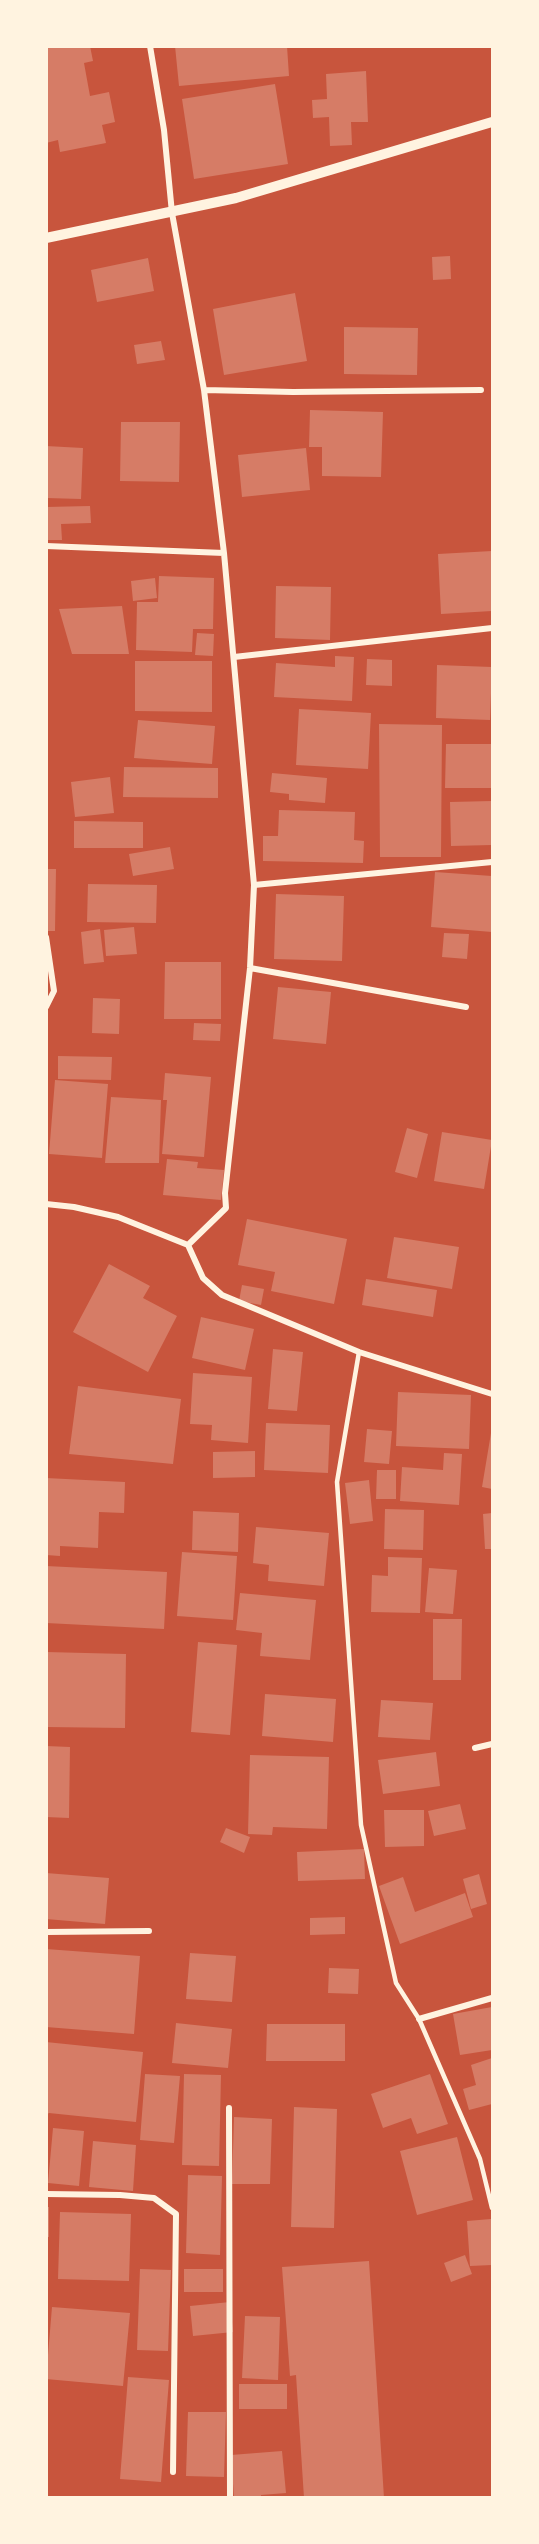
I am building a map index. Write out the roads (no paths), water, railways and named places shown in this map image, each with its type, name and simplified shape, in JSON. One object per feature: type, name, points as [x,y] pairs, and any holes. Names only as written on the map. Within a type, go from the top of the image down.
[{"type":"street","points":[[150,46],[164,130],[172,213],[204,390],[224,553],[254,885],[250,968],[225,1192],[226,1208],[188,1245]]},
{"type":"street","points":[[46,238],[236,198],[492,122]]},
{"type":"street","points":[[204,390],[294,392],[481,390]]},
{"type":"street","points":[[46,546],[224,553]]},
{"type":"street","points":[[234,657],[492,628]]},
{"type":"street","points":[[254,885],[492,862]]},
{"type":"street","points":[[46,938],[54,991],[46,1007]]},
{"type":"street","points":[[250,968],[466,1007]]},
{"type":"street","points":[[46,1204],[74,1207],[118,1217],[188,1245],[203,1278],[222,1295],[359,1352],[492,1394]]},
{"type":"street","points":[[475,1748],[492,1744]]},
{"type":"street","points":[[46,1932],[149,1931]]},
{"type":"street","points":[[419,2019],[492,1998]]},
{"type":"street","points":[[229,2108],[230,2498]]},
{"type":"street","points":[[46,2194],[154,2198],[176,2214],[173,2472]]},
{"type":"lane","points":[[359,1352],[337,1482],[361,1825],[396,1983],[419,2019],[480,2159],[492,2208]]}]
